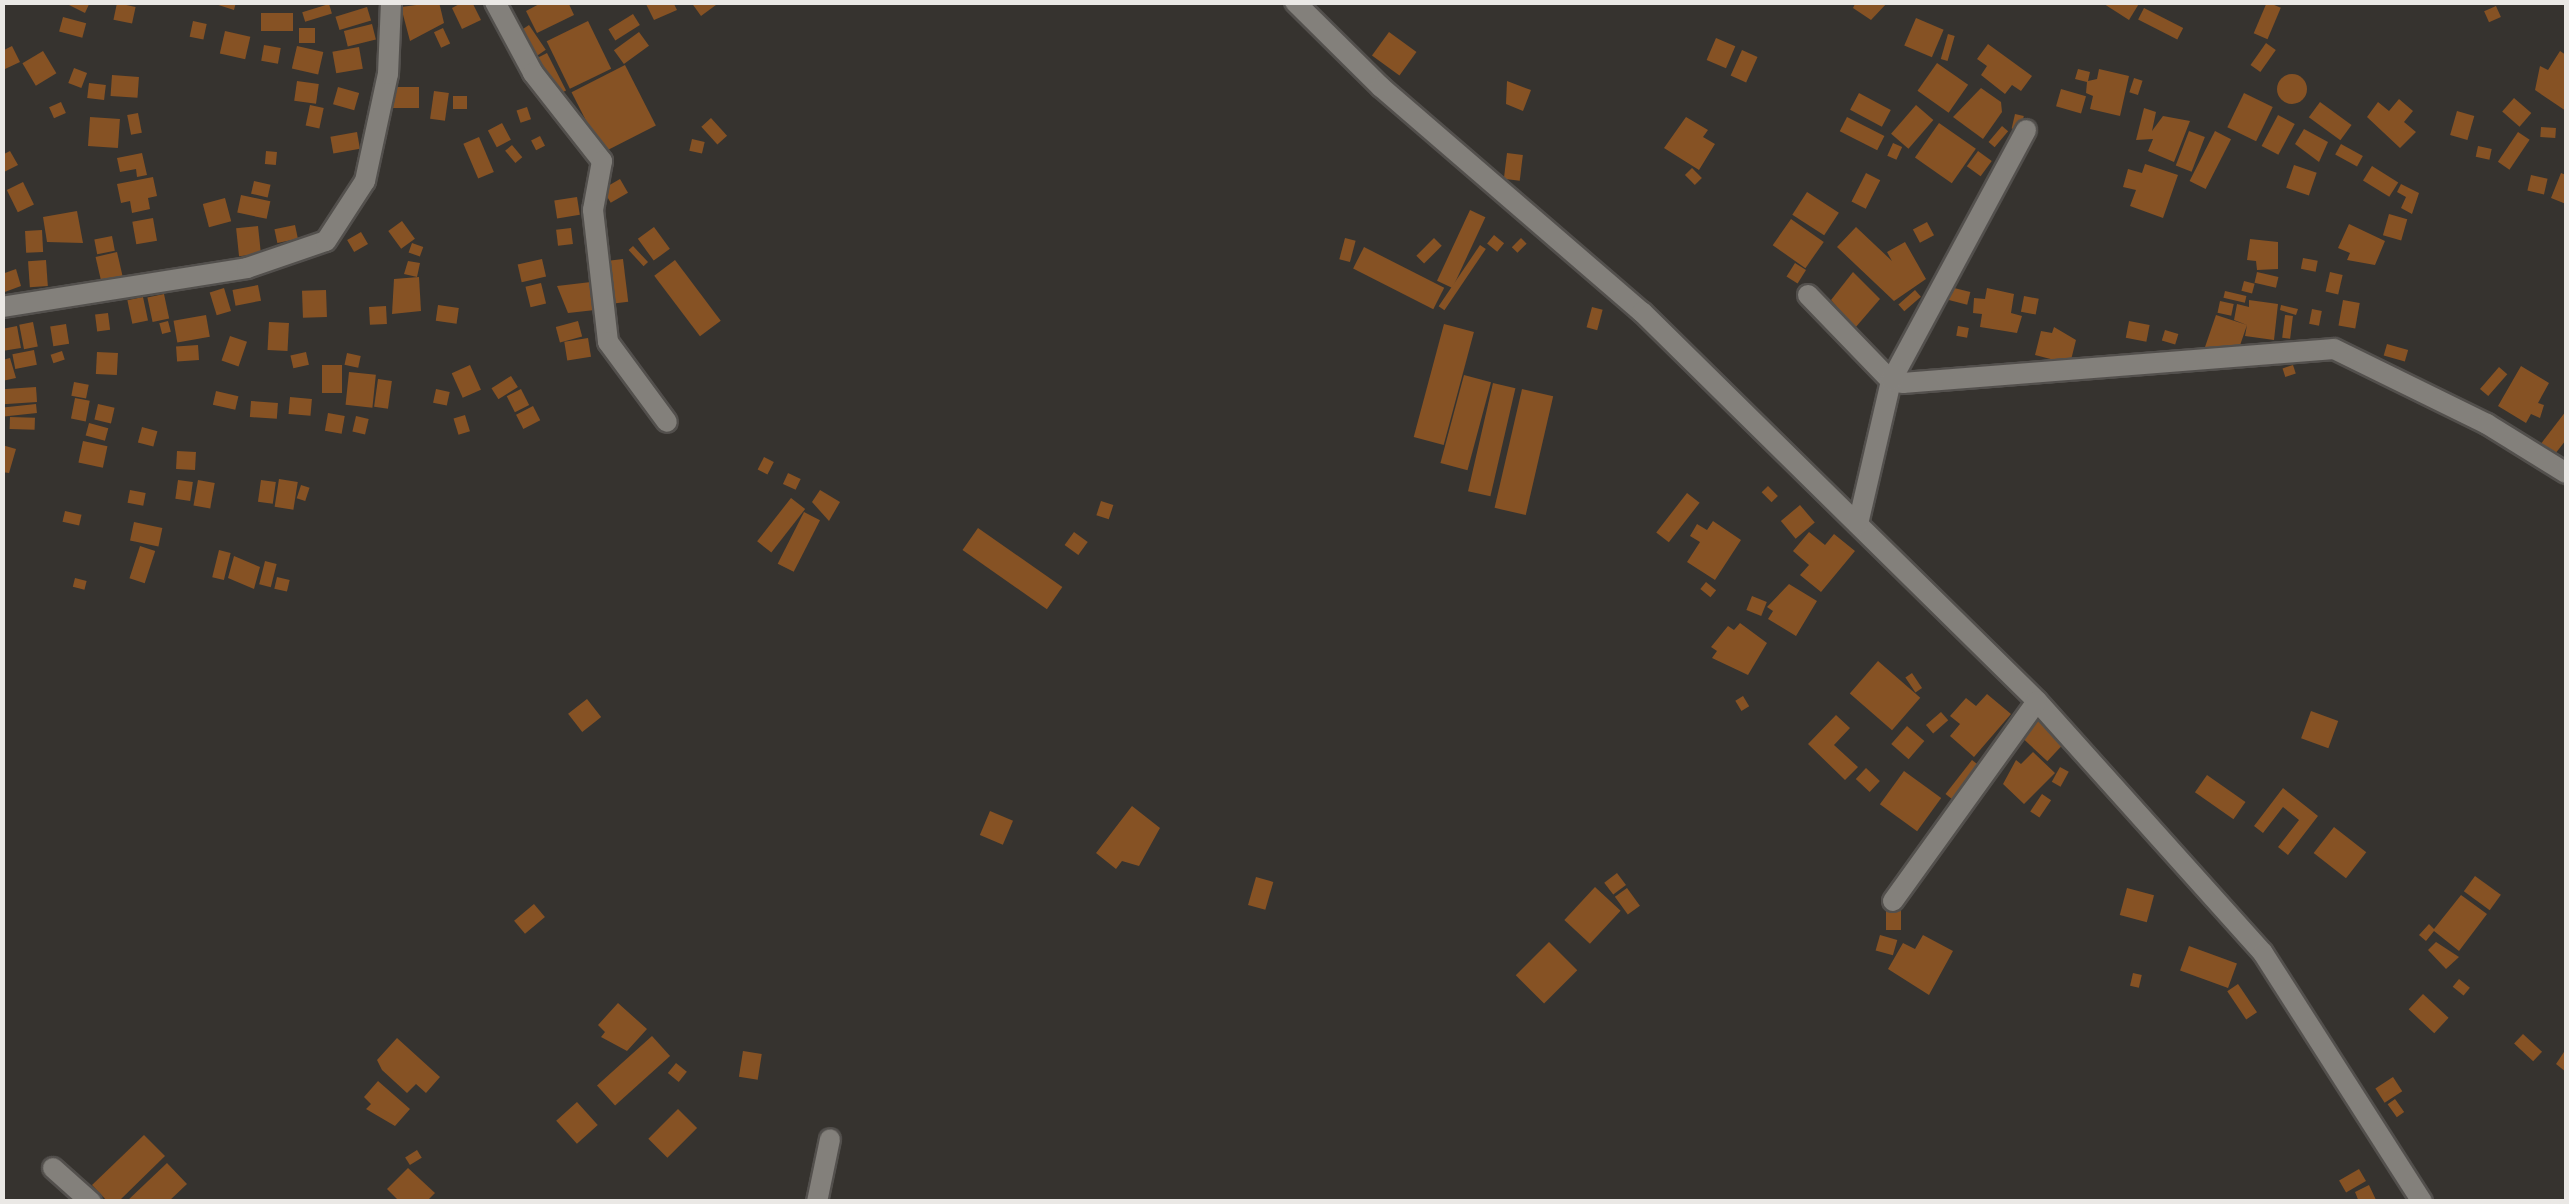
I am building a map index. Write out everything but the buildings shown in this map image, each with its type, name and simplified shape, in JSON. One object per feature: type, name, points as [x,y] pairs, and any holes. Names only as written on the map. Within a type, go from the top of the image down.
[{"type":"street","points":[[495,2],[533,73],[602,161],[593,210],[608,342],[668,422]]},
{"type":"street","points":[[1294,2],[1381,88],[1642,312],[2037,701],[2264,953],[2422,1202]]},
{"type":"street","points":[[2,307],[247,268],[326,242],[365,181],[388,74],[386,4]]},
{"type":"street","points":[[1858,524],[1890,380],[2026,130]]},
{"type":"street","points":[[1808,295],[1890,380],[1937,383],[2334,349],[2487,424],[2566,472]]},
{"type":"street","points":[[1893,901],[2037,701]]},
{"type":"street","points":[[817,1202],[830,1138]]},
{"type":"street","points":[[53,1168],[91,1202]]}]
